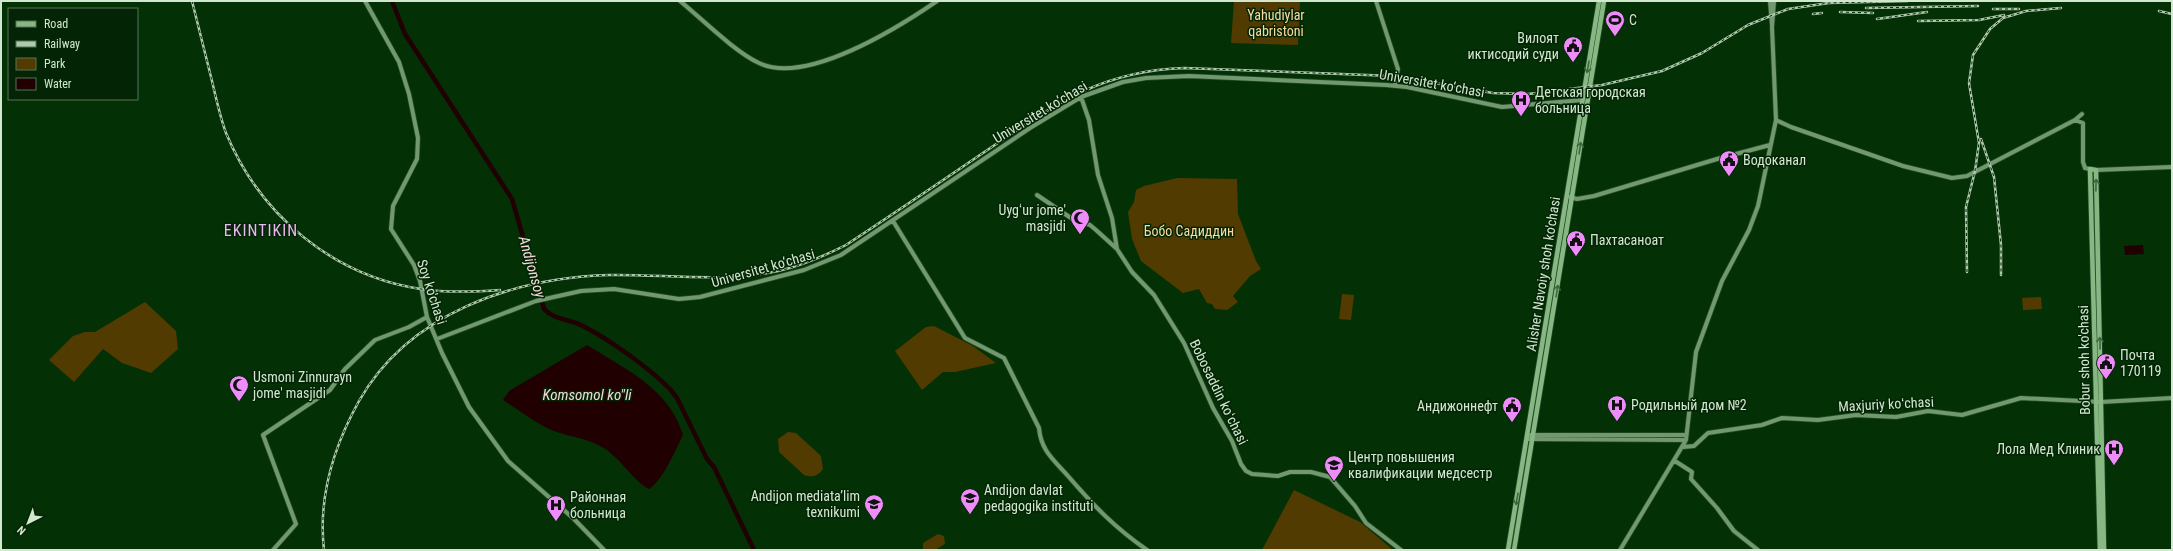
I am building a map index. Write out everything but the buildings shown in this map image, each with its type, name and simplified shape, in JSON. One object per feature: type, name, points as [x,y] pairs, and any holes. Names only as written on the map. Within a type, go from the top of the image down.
[{"type":"main road","name":"Soy ko'chasi","points":[[365,1],[398,60],[409,94],[418,138],[417,159],[393,206],[391,229],[414,265],[420,281],[427,317],[455,381],[469,407],[508,461],[580,524],[604,550]]},
{"type":"main road","points":[[680,1],[747,56],[760,64],[787,67],[816,64],[866,44],[937,1]]},
{"type":"main road","points":[[1376,1],[1398,69],[1395,85]]},
{"type":"main road","name":"Alisher Navoiy shoh ko'chasi","points":[[1549,320],[1553,312],[1566,197],[1599,1]]},
{"type":"main road","name":"Alisher Navoiy shoh ko'chasi","points":[[1514,550],[1549,320],[1548,311],[1572,197],[1604,1]]},
{"type":"main road","points":[[1770,1],[1770,18],[1772,27]]},
{"type":"main road","points":[[1620,550],[1675,461],[1682,447],[1686,437],[1696,352],[1722,280],[1754,218],[1776,120],[1772,27],[1774,1]]},
{"type":"main road","name":"Universitet kо‘chasi","points":[[437,339],[536,301],[582,291],[614,289],[679,299],[700,297],[796,272],[835,258],[893,221],[1030,128],[1081,97],[1123,82],[1146,78],[1189,76],[1395,85],[1502,107],[1583,100]]},
{"type":"main road","points":[[1081,97],[1089,120],[1098,175],[1112,218],[1117,249]]},
{"type":"main road","points":[[1776,120],[1791,127],[1903,166],[1952,178],[1967,176],[2075,120],[2082,114]]},
{"type":"main road","points":[[2075,120],[2083,123],[2083,162],[2085,168],[2096,170],[2172,167]]},
{"type":"main road","points":[[1566,197],[1577,199],[1594,196],[1717,158],[1770,146]]},
{"type":"main road","points":[[1572,162],[1578,163]]},
{"type":"main road","name":"Bobur shoh ko'chasi","points":[[2090,169],[2094,216],[2101,402],[2104,550]]},
{"type":"main road","name":"Bobur shoh ko'chasi","points":[[2093,202],[2096,170]]},
{"type":"main road","name":"Bobosaddin koʻchasi","points":[[1037,195],[1071,218],[1090,225],[1117,249],[1132,272],[1154,295],[1184,343],[1213,408],[1232,441],[1241,464],[1246,471],[1252,474],[1278,476],[1290,472],[1311,472],[1330,477],[1366,523],[1401,550]]},
{"type":"main road","name":"Bobur shoh ko'chasi","points":[[2094,216],[2096,401],[2100,550]]},
{"type":"main road","points":[[893,221],[965,338],[1004,358],[1039,428],[1039,436],[1051,459],[1090,503],[1115,526],[1147,550]]},
{"type":"main road","points":[[1548,311],[1553,312]]},
{"type":"main road","points":[[273,550],[296,524],[263,435],[330,390],[350,364],[375,340],[409,327],[427,317]]},
{"type":"main road","name":"Maxjuriy koʻchasi","points":[[1682,447],[1694,446],[1708,433],[1762,425],[1782,418],[1818,420],[1856,415],[1896,417],[1928,411],[1962,415],[2021,398],[2101,402],[2172,398]]},
{"type":"main road","points":[[1530,437],[1686,437]]},
{"type":"main road","name":"Alisher Navoiy shoh ko'chasi","points":[[1508,550],[1530,437]]},
{"type":"main road","points":[[1675,461],[1692,472],[1691,479],[1717,508],[1734,531],[1758,550]]},
{"type":"green space","name":"Yahudiylar qabristoni","points":[[1234,1],[1300,1],[1298,45],[1231,43]]},
{"type":"green space","name":"Бобо Садиддин","points":[[1177,178],[1237,179],[1238,214],[1256,261],[1261,269],[1250,276],[1233,296],[1238,302],[1227,310],[1215,309],[1212,304],[1207,303],[1199,289],[1183,293],[1141,261],[1132,239],[1128,212],[1134,202],[1136,190],[1144,186]]},
{"type":"green space","points":[[1342,294],[1354,295],[1351,320],[1339,319]]},
{"type":"green space","points":[[2041,297],[2042,309],[2023,310],[2022,298]]},
{"type":"green space","points":[[145,302],[176,331],[178,349],[151,373],[122,363],[103,349],[74,382],[49,360],[73,336],[85,332],[95,332]]},
{"type":"green space","points":[[934,326],[973,346],[996,363],[955,372],[943,372],[922,390],[895,351],[926,327]]},
{"type":"green space","points":[[788,432],[796,433],[821,456],[823,469],[815,476],[804,475],[779,452],[778,439]]},
{"type":"green space","points":[[1294,490],[1360,522],[1393,550],[1262,550]]},
{"type":"green space","points":[[938,534],[944,536],[945,544],[935,550],[923,550],[923,543]]},
{"type":"water","points":[[2143,245],[2144,254],[2125,255],[2124,246]]},
{"type":"water","name":"Komsomol ko\"li","points":[[587,345],[631,372],[657,392],[668,405],[683,435],[664,473],[649,489],[637,480],[609,451],[588,441],[547,428],[503,400],[509,391]]},
{"type":"waterway","name":"Andijonsoy","points":[[392,1],[405,34],[512,199],[544,309],[552,315],[578,324],[594,332],[628,354],[670,389],[677,398],[707,459],[714,467],[754,550]]},
{"type":"railway","points":[[192,1],[218,107],[226,133],[241,163],[258,190],[279,215],[303,237],[330,256],[358,271],[389,282],[421,289],[450,292],[500,290]]},
{"type":"railway","points":[[324,550],[323,511],[326,492],[335,454],[350,418],[359,401],[380,370],[406,345],[435,323],[467,306],[501,293],[536,284],[573,278],[609,275],[736,277],[757,275],[787,269],[821,257],[846,245],[1050,109],[1073,96],[1098,85],[1124,77],[1152,71],[1184,68],[1393,76],[1493,93],[1528,94],[1602,85],[1662,71],[1702,53],[1748,25],[1788,9],[1829,3],[1908,1]]},
{"type":"railway","points":[[1866,8],[1978,6]]},
{"type":"railway","points":[[1967,272],[1966,207],[1975,171],[1979,143],[1969,83],[1973,55],[1990,29],[2003,18],[2026,11],[2061,8]]},
{"type":"railway","points":[[1993,9],[2019,9]]},
{"type":"railway","points":[[2159,11],[2172,14]]},
{"type":"railway","points":[[1840,12],[1873,13]]},
{"type":"railway","points":[[1877,19],[1927,12]]},
{"type":"railway","points":[[1813,14],[1822,13]]},
{"type":"railway","points":[[1918,21],[1979,20],[2004,15]]},
{"type":"railway","points":[[1981,139],[1994,177],[2001,245],[2001,275]]},
{"type":"place","name":"С","points":[[1615,37]]},
{"type":"place","name":"Вилоят иктисодий суди","points":[[1573,63]]},
{"type":"place","name":"Детская городская больница","points":[[1521,117]]},
{"type":"place","name":"Водоканал","points":[[1729,177]]},
{"type":"place","name":"Uygʻur jome' masjidi","points":[[1080,235]]},
{"type":"place","name":"Пахтасаноат","points":[[1576,257]]},
{"type":"place","name":"Почта 170119","points":[[2106,380]]},
{"type":"place","name":"Usmoni Zinnurayn jome' masjidi","points":[[239,402]]},
{"type":"place","name":"Родильный дом №2","points":[[1617,422]]},
{"type":"place","name":"Андижоннефт","points":[[1512,423]]},
{"type":"place","name":"Лола Мед Клиник","points":[[2114,466]]},
{"type":"place","name":"Центр повышения квалификации медсестр","points":[[1334,482]]},
{"type":"place","name":"Andijon davlat pedagogika instituti","points":[[970,515]]},
{"type":"place","name":"Andijon mediataʼlim texnikumi","points":[[874,521]]},
{"type":"place","name":"Районная больница","points":[[556,522]]},
{"type":"district","name":"EKINTIKIN","points":[[261,230]]}]
